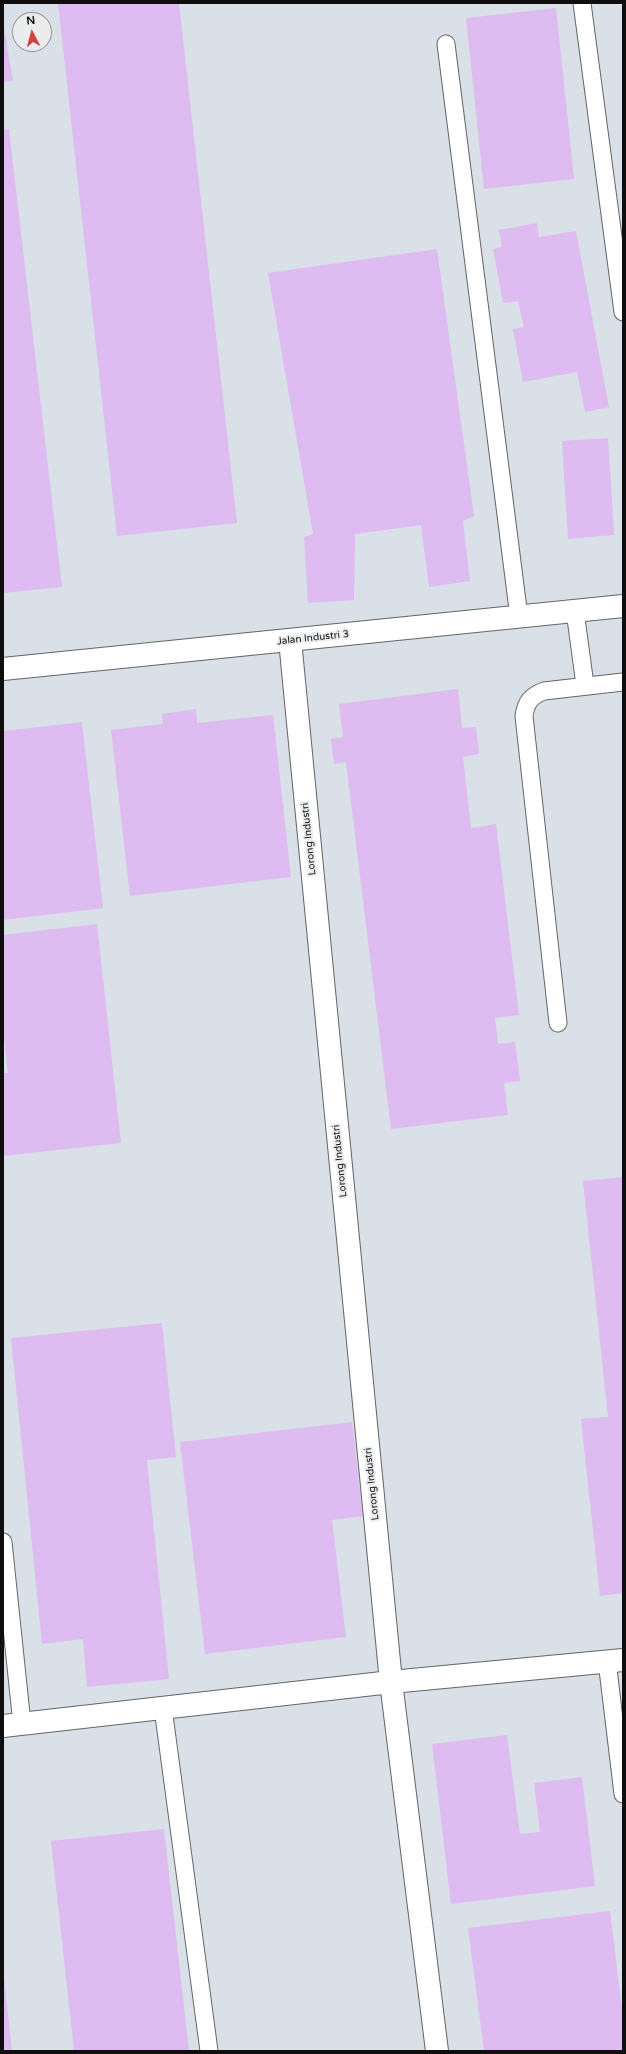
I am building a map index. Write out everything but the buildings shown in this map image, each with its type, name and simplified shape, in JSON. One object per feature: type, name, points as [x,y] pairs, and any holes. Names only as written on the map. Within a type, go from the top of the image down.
[{"type":"street","name":"Jalan Industri 3","points":[[3,669],[623,606]]},
{"type":"street","name":"Lorong Industri","points":[[290,640],[391,1682],[437,2051]]},
{"type":"street","points":[[13,1725],[391,1682],[615,1660]]},
{"type":"lane","points":[[582,3],[623,312]]},
{"type":"lane","points":[[446,44],[519,617]]},
{"type":"lane","points":[[575,611],[585,685]]},
{"type":"lane","points":[[558,1023],[524,716],[526,704],[533,696],[544,691],[585,685],[623,682]]},
{"type":"lane","points":[[3,1542],[13,1725]]},
{"type":"lane","points":[[615,1660],[623,1794]]},
{"type":"lane","points":[[163,1708],[209,2051]]},
{"type":"shaded area","points":[[3,3],[623,3],[623,2051],[3,2051]]}]
